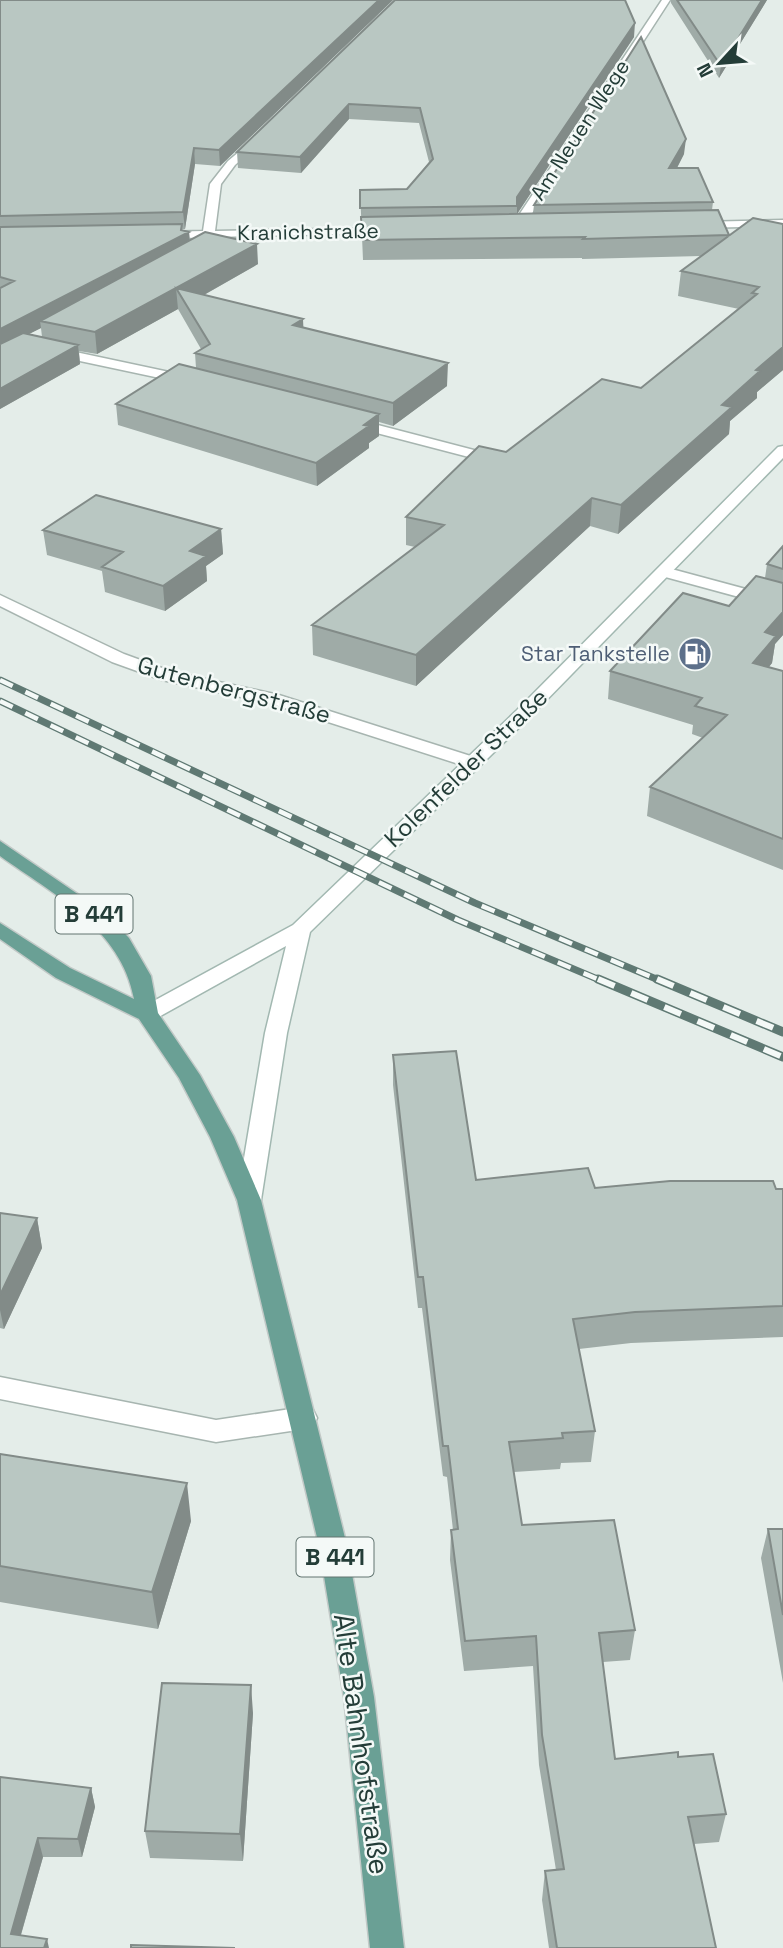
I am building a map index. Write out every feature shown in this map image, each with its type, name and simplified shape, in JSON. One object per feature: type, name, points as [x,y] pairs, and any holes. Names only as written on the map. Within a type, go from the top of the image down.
[{"type":"main road","name":"B 441","points":[[0,847],[97,916],[122,943],[140,976],[147,1014]]},
{"type":"main road","name":"B 441","points":[[0,929],[63,973],[147,1014]]},
{"type":"main road","name":"Alte Bahnhofstraße","points":[[147,1014],[189,1074],[222,1137],[249,1200],[333,1546],[359,1697],[387,1948]]},
{"type":"street","name":"Am Neuen Wege","points":[[524,228],[525,215],[666,0]]},
{"type":"street","points":[[187,257],[199,251],[210,234],[213,188],[226,170],[264,133]]},
{"type":"street","points":[[688,225],[783,223]]},
{"type":"street","points":[[510,228],[538,228]]},
{"type":"street","name":"Kranichstraße","points":[[154,235],[401,230]]},
{"type":"street","points":[[37,348],[206,384]]},
{"type":"street","points":[[341,419],[488,458]]},
{"type":"street","name":"Kolenfelder Straße","points":[[147,1014],[300,930],[474,763],[783,450]]},
{"type":"street","points":[[664,572],[783,604]]},
{"type":"street","name":"Gutenbergstraße","points":[[0,600],[118,657],[168,676],[273,699],[390,733],[474,763]]},
{"type":"street","points":[[249,1200],[276,1033],[300,930]]},
{"type":"street","points":[[0,1388],[216,1431],[304,1418]]},
{"type":"building","points":[[0,0],[379,0],[219,150],[194,148],[183,212],[0,216]]},
{"type":"building","points":[[395,0],[625,0],[635,23],[517,197],[517,206],[360,208],[360,190],[407,189],[433,159],[420,108],[349,104],[300,157],[237,152]]},
{"type":"building","points":[[677,0],[762,0],[721,66]]},
{"type":"building","points":[[641,37],[686,139],[669,168],[698,168],[713,202],[534,205]]},
{"type":"building","points":[[718,210],[729,235],[362,240],[361,217]]},
{"type":"building","points":[[753,218],[783,224],[783,347],[722,405],[732,407],[621,505],[592,498],[416,655],[312,625],[444,525],[406,517],[479,446],[506,452],[602,379],[641,388],[757,294],[752,293],[759,287],[681,271]]},
{"type":"building","points":[[182,224],[181,230],[189,232],[0,329],[0,288],[14,281],[0,277],[0,227]]},
{"type":"building","points":[[205,232],[257,244],[95,332],[40,321]]},
{"type":"building","points":[[176,288],[303,319],[293,325],[448,363],[393,403],[195,353],[210,344]]},
{"type":"building","points":[[23,333],[78,345],[0,389],[0,344]]},
{"type":"building","points":[[179,364],[379,414],[364,425],[369,426],[316,463],[116,404]]},
{"type":"building","points":[[96,495],[221,529],[190,551],[206,556],[163,586],[102,567],[123,552],[43,530]]},
{"type":"building","points":[[783,546],[783,569],[767,564]]},
{"type":"building","points":[[756,576],[783,583],[783,612],[765,632],[776,636],[753,663],[783,671],[783,839],[650,787],[727,715],[695,706],[702,698],[610,671],[683,593],[729,606]]},
{"type":"building","points":[[456,1051],[476,1180],[588,1168],[595,1188],[670,1181],[773,1181],[776,1189],[783,1189],[783,1306],[635,1312],[573,1319],[595,1431],[562,1433],[563,1438],[509,1442],[522,1525],[614,1520],[635,1630],[599,1633],[615,1759],[678,1752],[678,1757],[713,1754],[726,1814],[688,1817],[716,1948],[557,1948],[545,1871],[564,1869],[542,1735],[536,1636],[465,1641],[451,1530],[458,1529],[448,1446],[443,1446],[423,1277],[418,1277],[393,1055]]},
{"type":"building","points":[[0,1213],[37,1218],[0,1295]]},
{"type":"building","points":[[0,1454],[187,1483],[152,1592],[0,1566]]},
{"type":"building","points":[[768,1529],[783,1529],[783,1615]]},
{"type":"building","points":[[162,1683],[251,1685],[240,1834],[145,1831]]},
{"type":"building","points":[[0,1777],[91,1788],[78,1839],[38,1838],[11,1934],[47,1939],[44,1948],[0,1948]]},
{"type":"building","points":[[131,1945],[235,1948],[131,1948]]},
{"type":"railway","points":[[0,680],[475,903],[661,981]]},
{"type":"railway","points":[[0,701],[458,920],[602,981]]},
{"type":"railway","points":[[598,979],[783,1057]]},
{"type":"railway","points":[[657,979],[783,1032]]},
{"type":"place","name":"Star Tankstelle","points":[[695,654]]}]
